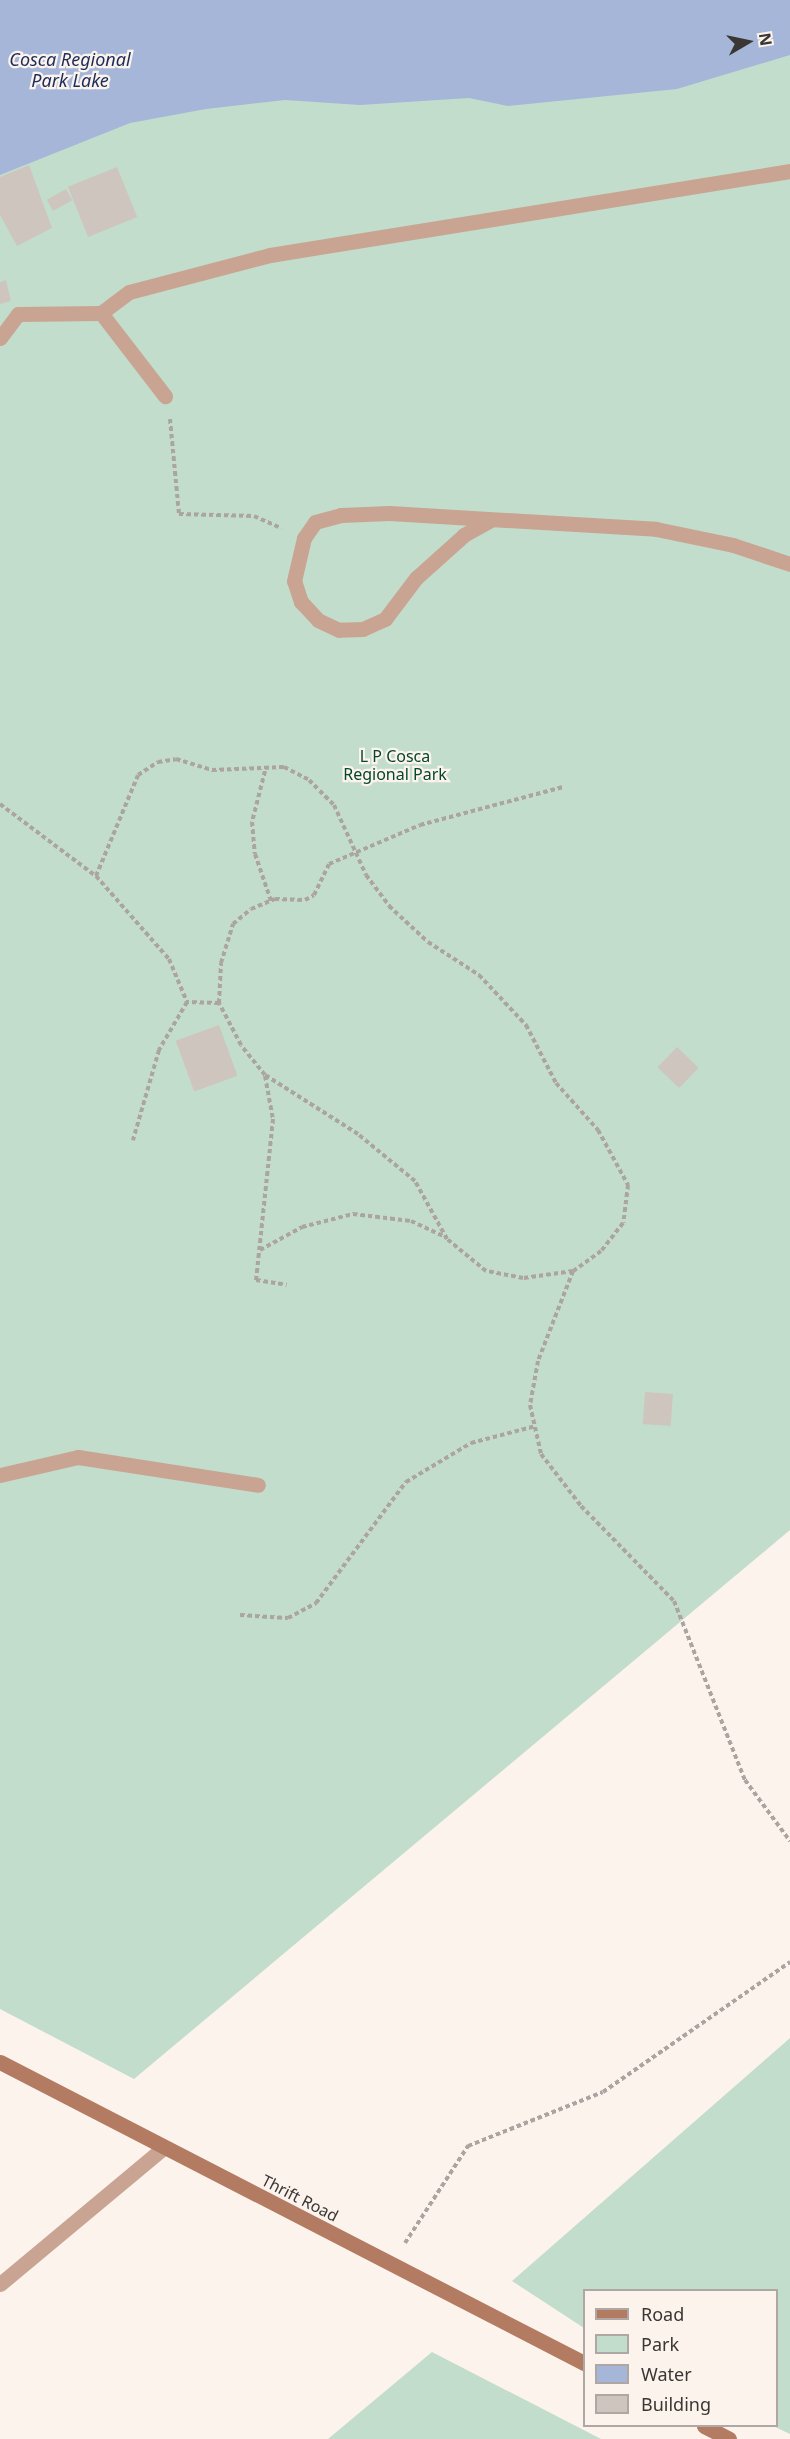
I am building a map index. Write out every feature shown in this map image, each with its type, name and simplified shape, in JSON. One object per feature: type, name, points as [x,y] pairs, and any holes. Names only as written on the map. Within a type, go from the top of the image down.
[{"type":"street","name":"Thrift Road","points":[[0,2062],[583,2362]]},
{"type":"street","points":[[706,2427],[729,2439]]},
{"type":"lane","points":[[0,338],[18,314],[101,313],[129,292],[270,255],[790,171]]},
{"type":"lane","points":[[101,313],[165,396]]},
{"type":"lane","points":[[489,521],[464,535],[416,578],[385,619],[363,629],[339,630],[318,620],[301,602],[294,581],[304,538],[315,522],[341,515],[389,513],[489,521],[656,529],[734,545],[790,564]]},
{"type":"lane","points":[[0,1475],[78,1457],[258,1485]]},
{"type":"lane","points":[[0,2284],[164,2148]]},
{"type":"path","points":[[177,448],[179,514],[254,516],[304,538]]},
{"type":"path","points":[[96,876],[138,775],[158,762],[176,759],[212,770],[265,771],[284,767],[309,780],[334,805],[356,854],[389,906],[428,942],[479,975],[526,1025],[556,1083],[597,1130],[628,1185],[623,1223],[601,1251],[573,1271],[523,1278],[486,1271],[447,1239],[411,1221],[353,1214],[302,1227],[259,1250]]},
{"type":"path","points":[[265,771],[252,822],[255,854],[271,901]]},
{"type":"path","points":[[447,1239],[415,1181],[358,1134],[265,1075],[241,1045],[219,1003],[221,963],[233,924],[271,901],[314,895],[329,864],[420,825],[562,787]]},
{"type":"path","points":[[0,804],[96,876],[169,959],[187,1002]]},
{"type":"path","points":[[187,1002],[219,1003]]},
{"type":"path","points":[[133,1140],[159,1050],[187,1002]]},
{"type":"path","points":[[265,1075],[273,1119],[256,1280],[287,1286]]},
{"type":"path","points":[[573,1271],[538,1361],[530,1405],[541,1454],[580,1506],[674,1600],[744,1780],[790,1841]]},
{"type":"path","points":[[240,1615],[288,1618],[316,1603],[406,1482],[471,1443],[536,1426]]},
{"type":"path","points":[[391,2264],[468,2146],[603,2092],[790,1962]]},
{"type":"green space","name":"L P Cosca Regional Park","points":[[0,0],[790,0],[790,1530],[134,2079],[0,2009]]},
{"type":"green space","points":[[790,2038],[790,2434],[775,2427],[778,2427],[778,2289],[583,2289],[583,2327],[512,2281]]},
{"type":"green space","points":[[432,2352],[601,2439],[328,2439]]},
{"type":"water","name":"Cosca Regional Park Lake","points":[[0,0],[790,0],[790,55],[677,89],[508,106],[469,98],[360,105],[285,100],[206,109],[130,123],[0,175]]},
{"type":"building","points":[[29,165],[52,228],[17,246],[0,215],[0,177]]},
{"type":"building","points":[[117,167],[137,217],[88,237],[68,187]]},
{"type":"building","points":[[66,189],[72,200],[53,211],[47,200]]},
{"type":"building","points":[[6,280],[11,301],[0,304],[0,282]]},
{"type":"building","points":[[219,1025],[237,1076],[194,1091],[176,1041]]},
{"type":"building","points":[[677,1047],[699,1068],[679,1088],[658,1067]]},
{"type":"building","points":[[645,1392],[673,1394],[671,1426],[643,1424]]}]
